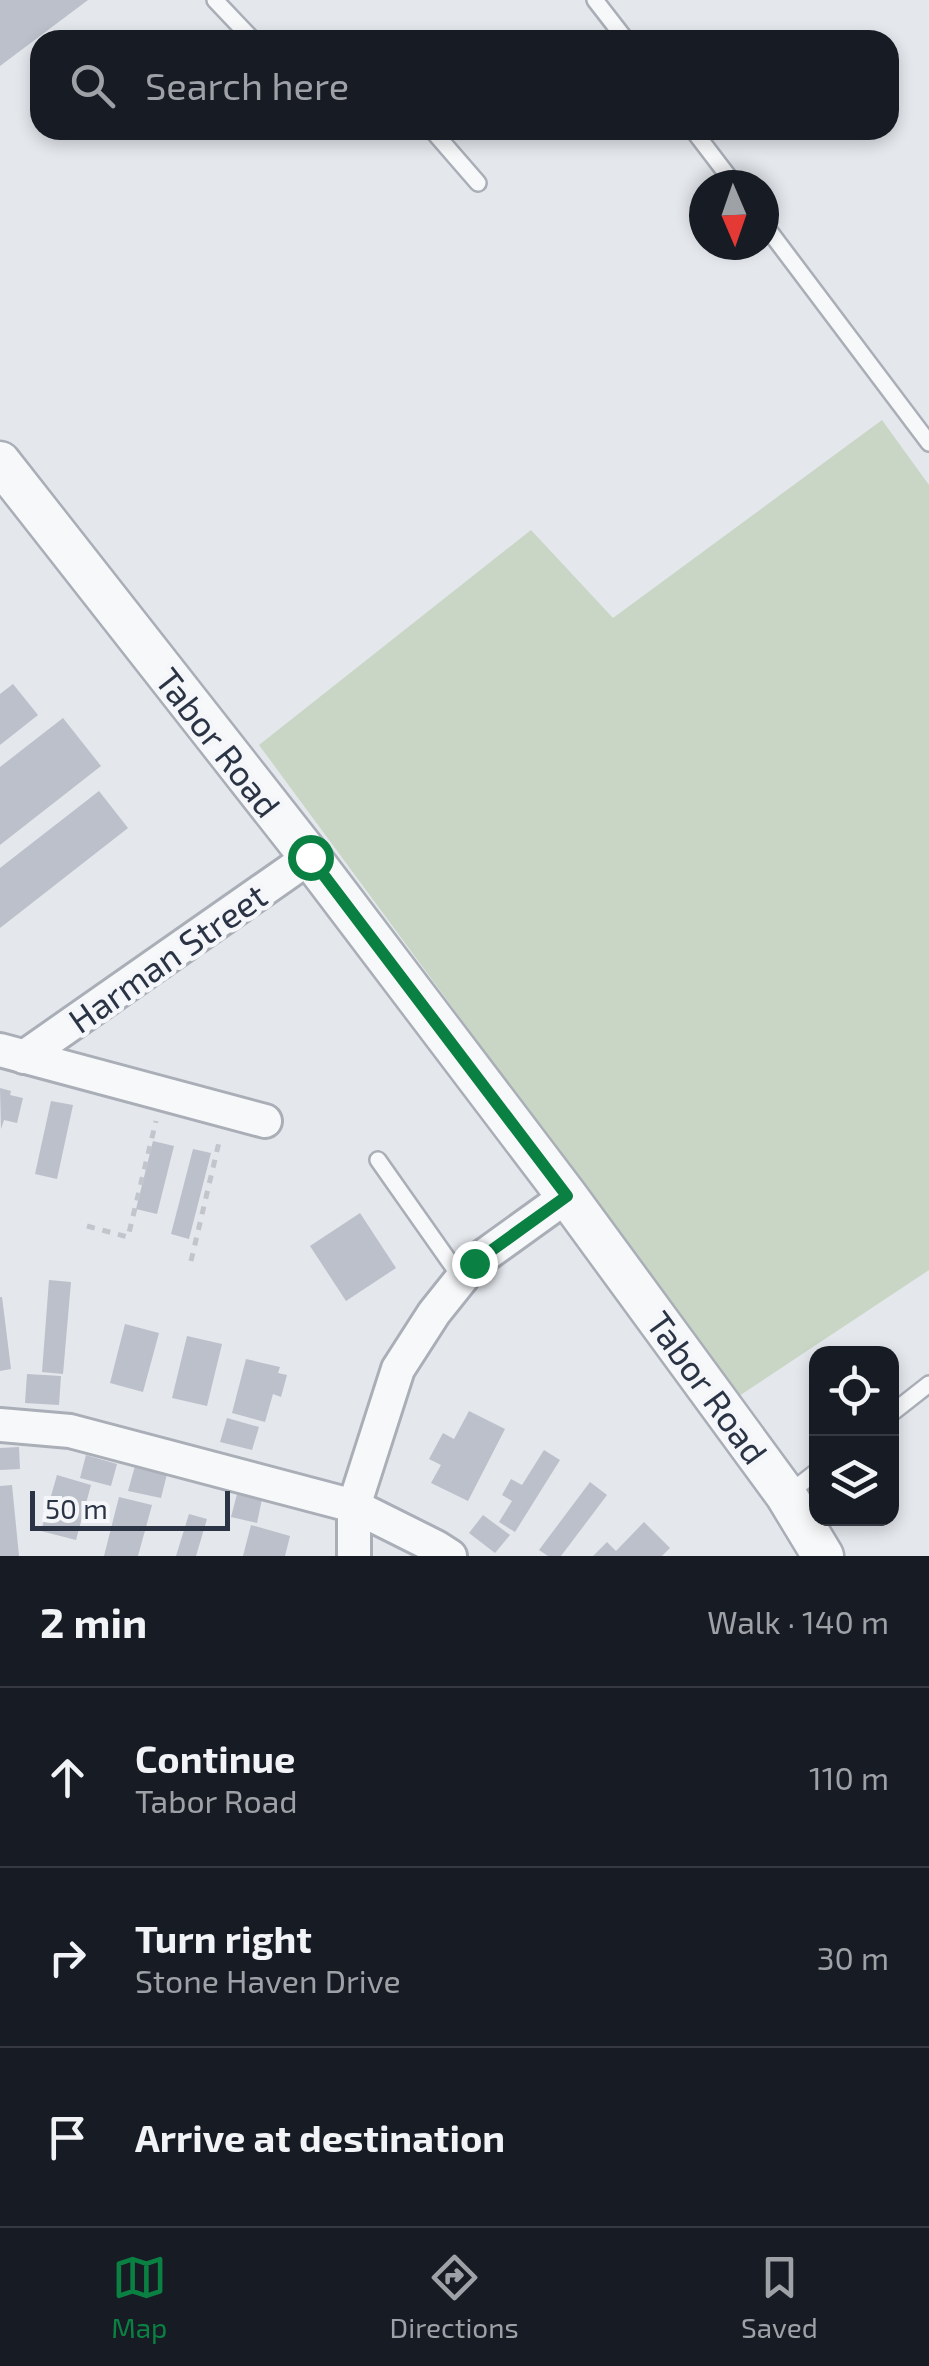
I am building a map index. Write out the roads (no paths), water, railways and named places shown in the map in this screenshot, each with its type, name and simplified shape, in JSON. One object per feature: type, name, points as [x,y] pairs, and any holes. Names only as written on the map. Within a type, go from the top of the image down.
[{"type":"street","name":"Tabor Road","points":[[0,462],[310,857],[567,1196],[802,1483],[823,1556]]},
{"type":"street","name":"Harman Street","points":[[12,1054],[310,857]]},
{"type":"street","points":[[12,1054],[265,1121]]},
{"type":"street","points":[[354,1556],[354,1506],[398,1369],[434,1312],[474,1263],[567,1196]]},
{"type":"street","points":[[0,1426],[70,1430],[354,1506],[450,1556]]},
{"type":"lane","points":[[215,0],[244,30]]},
{"type":"lane","points":[[595,0],[618,30]]},
{"type":"lane","points":[[441,140],[478,183]]},
{"type":"lane","points":[[701,140],[724,170]]},
{"type":"lane","points":[[779,244],[929,443]]},
{"type":"lane","points":[[378,1160],[462,1278]]},
{"type":"lane","points":[[899,1408],[929,1384]]}]
